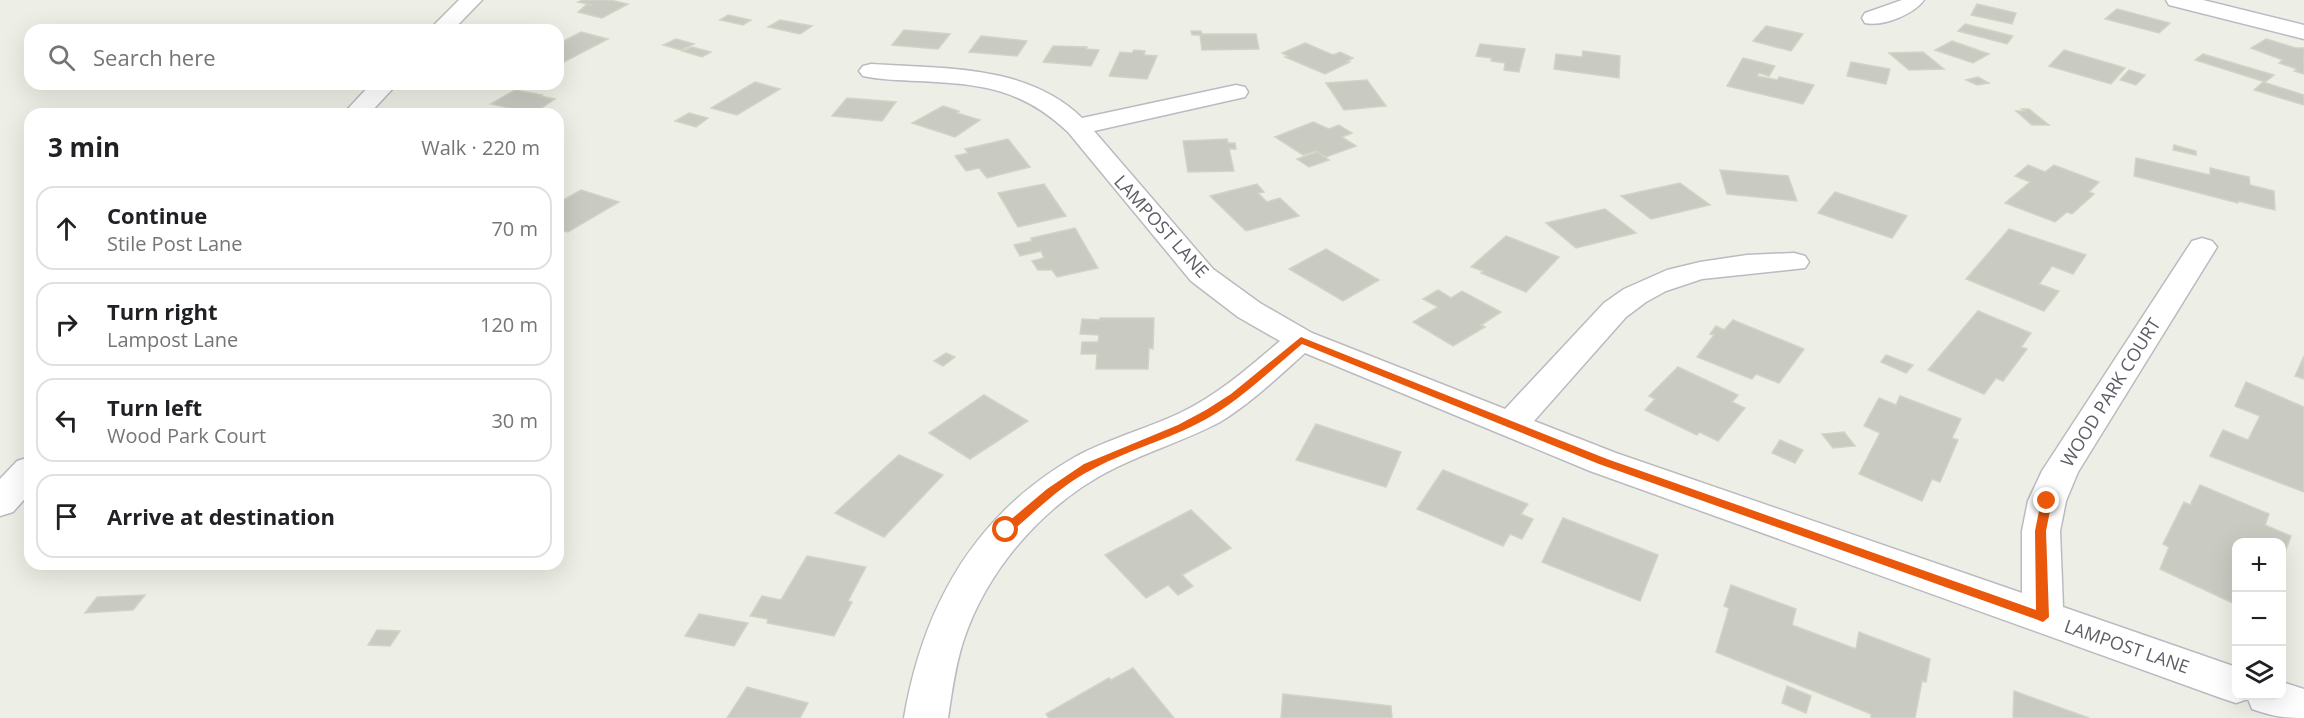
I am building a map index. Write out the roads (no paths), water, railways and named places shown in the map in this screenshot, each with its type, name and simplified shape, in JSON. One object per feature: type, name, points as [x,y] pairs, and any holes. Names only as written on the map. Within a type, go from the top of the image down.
[{"type":"street","points":[[446,24],[471,0]]},
{"type":"street","points":[[1873,18],[1909,5],[1912,0]]},
{"type":"street","points":[[2177,0],[2304,32]]},
{"type":"street","name":"LAMPOST LANE","points":[[871,71],[953,77],[1012,87],[1057,108],[1077,128],[1202,275],[1249,310],[1301,340],[1603,462],[2232,684]]},
{"type":"street","points":[[361,108],[379,90]]},
{"type":"street","points":[[1077,128],[1236,92]]},
{"type":"street","name":"WOOD PARK COURT","points":[[2043,617],[2041,531],[2047,501],[2060,471],[2202,247]]},
{"type":"street","points":[[1511,425],[1615,310],[1632,296],[1658,282],[1706,269],[1744,263],[1794,261]]},
{"type":"street","points":[[926,718],[928,695],[947,622],[973,573],[1006,530],[1051,492],[1088,466],[1181,428],[1210,412],[1234,396],[1301,340]]},
{"type":"street","points":[[0,502],[24,476]]},
{"type":"street","points":[[2280,700],[2304,708]]}]
